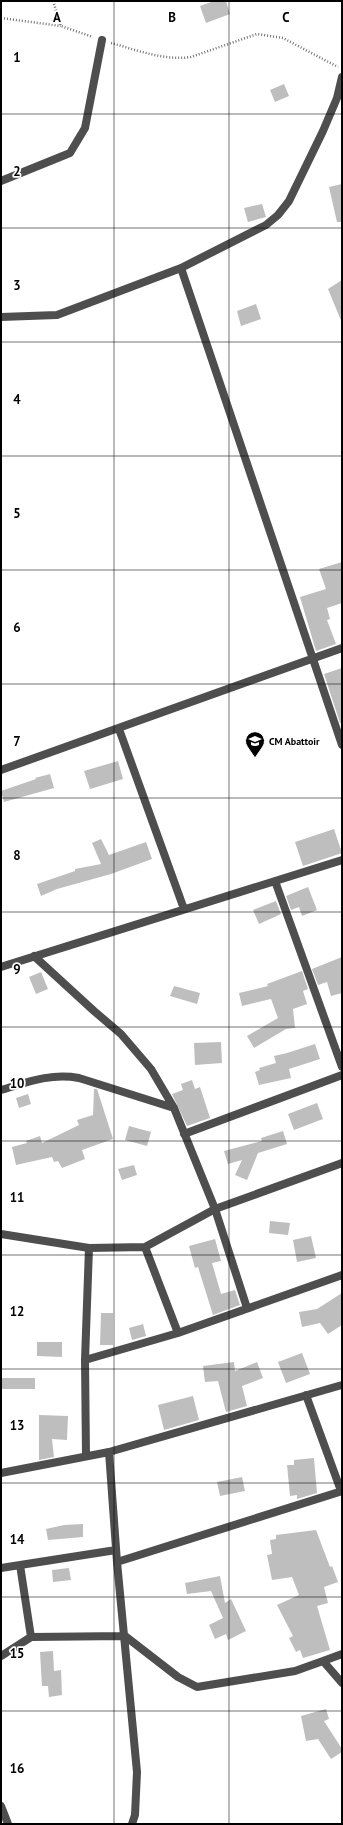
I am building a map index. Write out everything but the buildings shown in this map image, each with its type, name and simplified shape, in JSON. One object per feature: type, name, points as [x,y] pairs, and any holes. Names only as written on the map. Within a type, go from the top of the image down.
[{"type":"street","points":[[1,181],[70,153],[85,128],[102,40]]},
{"type":"street","points":[[1,317],[57,315],[181,268],[266,225],[278,215],[289,201],[323,131],[337,98],[342,77]]},
{"type":"street","points":[[181,268],[342,746]]},
{"type":"street","points":[[1,770],[342,648]]},
{"type":"street","points":[[119,729],[184,909]]},
{"type":"street","points":[[1,967],[342,860]]},
{"type":"street","points":[[275,881],[342,1067]]},
{"type":"street","points":[[34,956],[121,1034],[151,1069],[174,1108],[215,1210],[247,1308]]},
{"type":"street","points":[[1,1090],[48,1076],[65,1076],[79,1078],[174,1108]]},
{"type":"street","points":[[184,1134],[342,1076]]},
{"type":"street","points":[[1,1234],[90,1248],[145,1247],[215,1210],[342,1163]]},
{"type":"street","points":[[145,1247],[178,1333]]},
{"type":"street","points":[[86,1456],[85,1360],[90,1248]]},
{"type":"street","points":[[85,1360],[178,1333],[342,1275]]},
{"type":"street","points":[[1,1473],[109,1452],[342,1385]]},
{"type":"street","points":[[117,1562],[341,1491],[306,1395]]},
{"type":"street","points":[[109,1452],[117,1562],[137,1772],[135,1815],[132,1824]]},
{"type":"street","points":[[1,1568],[116,1550]]},
{"type":"street","points":[[20,1565],[31,1637]]},
{"type":"street","points":[[1,1656],[31,1637],[125,1636],[178,1677],[197,1687],[295,1671],[342,1654]]},
{"type":"street","points":[[323,1661],[342,1683]]},
{"type":"street","points":[[1,1806],[8,1824]]},
{"type":"path","points":[[53,1],[61,26]]},
{"type":"path","points":[[1,18],[61,26],[102,40],[167,58],[191,57],[257,34],[283,38],[342,69]]},
{"type":"place","name":"CM Abattoir","points":[[255,758]]}]
